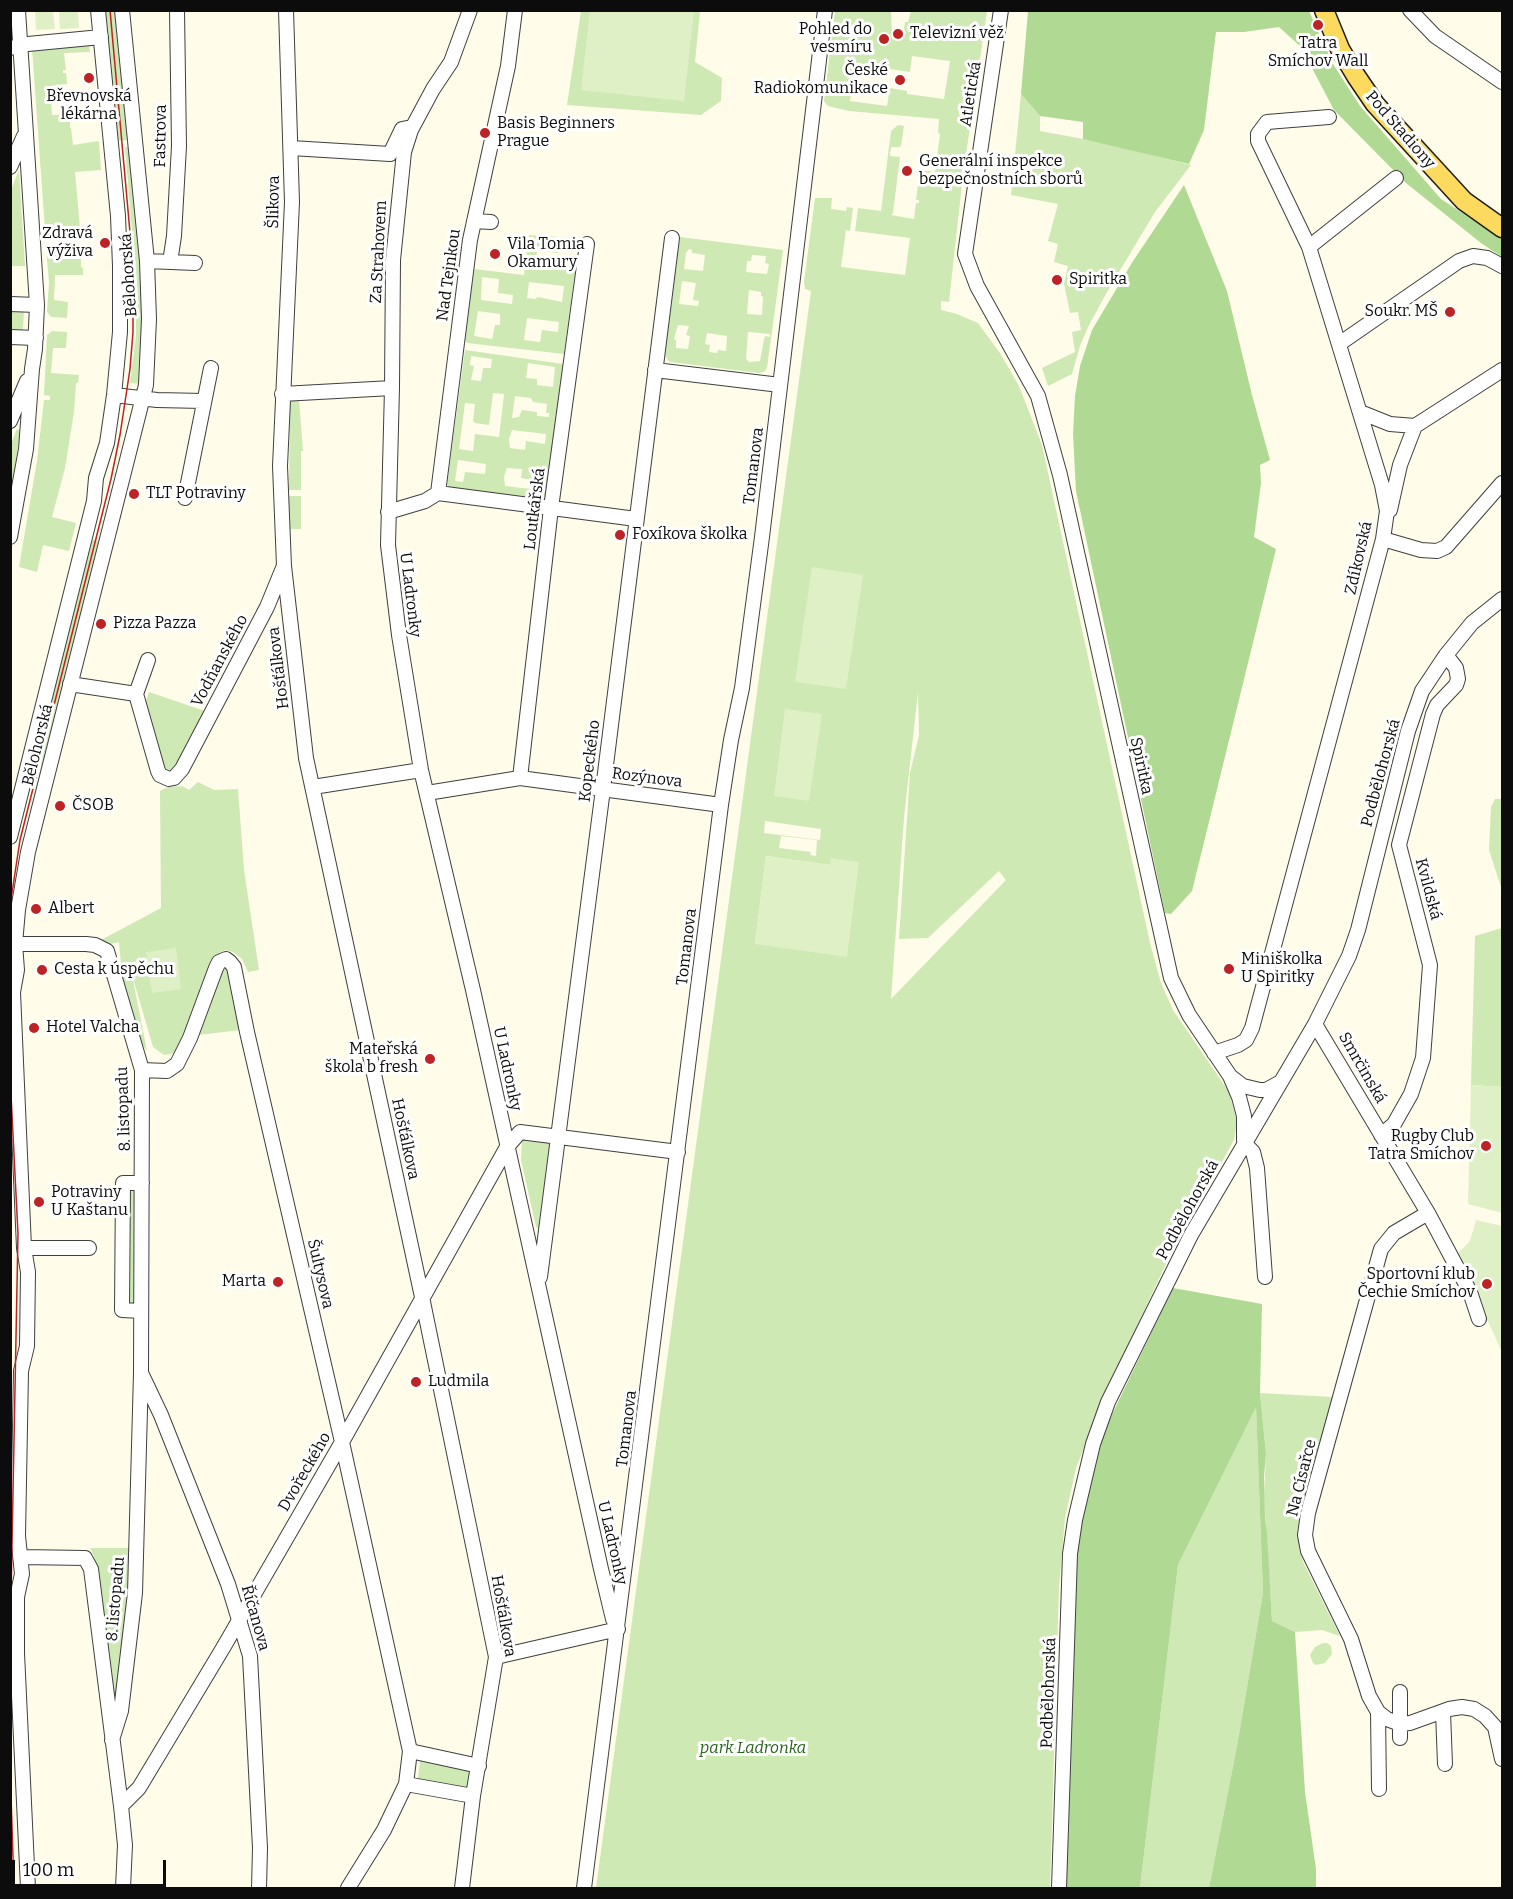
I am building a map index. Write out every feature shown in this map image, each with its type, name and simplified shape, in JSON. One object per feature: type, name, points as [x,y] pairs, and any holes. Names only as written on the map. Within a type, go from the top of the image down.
[{"type":"main road","name":"Pod Stadiony","points":[[1324,10],[1340,49],[1375,104],[1464,201],[1503,228]]},
{"type":"street","points":[[10,537],[26,449],[37,305],[26,133],[15,47],[18,10]]},
{"type":"street","name":"Bělohorská","points":[[10,837],[94,501],[96,478],[107,443],[114,395],[120,332],[119,246],[98,10]]},
{"type":"street","name":"Bělohorská","points":[[28,1888],[17,1653],[17,1597],[22,1574],[18,1536],[21,1371],[27,1346],[28,1284],[16,1179],[13,992],[18,961],[15,944],[18,909],[28,852],[144,398],[149,318],[147,261],[122,10]]},
{"type":"street","name":"Fastrova","points":[[170,262],[174,236],[178,146],[177,10]]},
{"type":"street","name":"Šlikova","points":[[282,394],[292,202],[286,10]]},
{"type":"street","name":"Za Strahovem","points":[[388,512],[393,260],[404,152],[411,130],[433,89],[451,62],[470,10]]},
{"type":"street","name":"Nad Tejnkou","points":[[438,493],[474,221],[508,66],[515,10]]},
{"type":"street","name":"Tomanova","points":[[584,1888],[722,804],[731,740],[742,688],[825,10]]},
{"type":"street","name":"Atletická","points":[[964,254],[1001,10]]},
{"type":"street","points":[[1410,10],[1435,36],[1503,82]]},
{"type":"street","points":[[15,47],[101,37]]},
{"type":"street","name":"Zdíkovská","points":[[1214,1053],[1246,1040],[1252,1028],[1383,539],[1387,511],[1382,485],[1309,247],[1258,141],[1258,134],[1267,122],[1329,117]]},
{"type":"street","points":[[291,148],[390,154],[402,129],[411,130]]},
{"type":"street","points":[[10,167],[26,133]]},
{"type":"street","points":[[1309,247],[1396,178]]},
{"type":"street","points":[[474,221],[491,222]]},
{"type":"street","name":"Kopeckého","points":[[538,1288],[672,238]]},
{"type":"street","name":"Loutkářská","points":[[520,778],[551,508],[587,244]]},
{"type":"street","name":"Spiritka","points":[[964,254],[977,286],[1038,396],[1060,475],[1171,978],[1189,1015],[1230,1076],[1244,1116],[1244,1143]]},
{"type":"street","points":[[1339,344],[1459,261],[1473,256],[1487,258],[1503,266]]},
{"type":"street","points":[[147,261],[195,263]]},
{"type":"street","points":[[10,304],[37,305]]},
{"type":"street","points":[[10,337],[36,338]]},
{"type":"street","points":[[185,498],[210,368]]},
{"type":"street","points":[[28,420],[11,420],[32,369]]},
{"type":"street","points":[[655,370],[780,385]]},
{"type":"street","points":[[1503,370],[1415,426],[1400,465],[1383,539],[1421,550],[1437,551],[1446,547],[1503,483]]},
{"type":"street","points":[[282,394],[392,388]]},
{"type":"street","name":"Hošťálkova","points":[[282,394],[280,466],[284,566],[306,758],[422,1297],[496,1657],[462,1888]]},
{"type":"street","points":[[114,395],[203,401]]},
{"type":"street","points":[[1360,412],[1390,424],[1415,426]]},
{"type":"street","points":[[388,512],[425,501],[438,493],[636,519]]},
{"type":"street","name":"U Ladronky","points":[[388,512],[388,545],[399,635],[421,770],[473,990],[601,1569],[613,1619],[618,1629]]},
{"type":"street","name":"Vodňanského","points":[[136,694],[160,775],[169,779],[174,778],[182,769],[267,608],[284,566]]},
{"type":"street","name":"Podbělohorská","points":[[1059,1888],[1070,1554],[1092,1444],[1108,1402],[1191,1235],[1316,1024],[1349,956],[1358,930],[1408,731],[1422,691],[1446,655],[1472,623],[1503,599]]},
{"type":"street","name":"Kvildská","points":[[1382,1135],[1394,1124],[1413,1091],[1423,1058],[1430,966],[1399,845],[1433,714],[1437,705],[1458,679],[1456,668],[1446,655]]},
{"type":"street","points":[[70,684],[136,694],[148,660]]},
{"type":"street","points":[[313,787],[421,770]]},
{"type":"street","name":"Rozýnova","points":[[427,793],[520,778],[722,804]]},
{"type":"street","name":"8. listopadu","points":[[15,944],[86,944],[95,945],[106,951],[142,1070],[142,1183],[123,1183],[122,1310],[141,1311],[135,1593],[121,1711],[112,1740],[122,1806],[123,1888]]},
{"type":"street","name":"Šultysova","points":[[142,1070],[167,1071],[177,1064],[187,1046],[219,962],[225,959],[230,962],[234,967],[410,1751],[406,1784],[384,1830],[348,1888]]},
{"type":"street","name":"Smrčinská","points":[[1316,1024],[1428,1213],[1470,1292],[1479,1319]]},
{"type":"street","name":"Spiritka","points":[[1230,1076],[1243,1086],[1260,1090]]},
{"type":"street","points":[[1268,1103],[1260,1090],[1273,1088],[1283,1079]]},
{"type":"street","points":[[507,1147],[520,1132],[678,1152]]},
{"type":"street","points":[[1244,1143],[1253,1152],[1257,1168],[1265,1277]]},
{"type":"street","name":"Dvořeckého","points":[[122,1806],[139,1788],[223,1648],[342,1442],[507,1147]]},
{"type":"street","name":"Na Císařce","points":[[1378,1712],[1369,1696],[1351,1638],[1314,1566],[1305,1535],[1308,1513],[1381,1249],[1394,1233],[1428,1213]]},
{"type":"street","points":[[24,1248],[88,1248]]},
{"type":"street","name":"Říčanova","points":[[141,1373],[161,1415],[239,1617],[250,1656],[260,1848],[259,1888]]},
{"type":"street","points":[[21,1557],[85,1558],[91,1569],[112,1740]]},
{"type":"street","points":[[496,1657],[618,1629]]},
{"type":"street","points":[[1400,1692],[1400,1738]]},
{"type":"street","points":[[1378,1712],[1387,1719],[1400,1724],[1462,1707],[1474,1709],[1499,1722],[1503,1759]]},
{"type":"street","points":[[1378,1712],[1379,1789]]},
{"type":"street","points":[[1443,1712],[1445,1764]]},
{"type":"street","points":[[410,1751],[479,1766]]},
{"type":"street","points":[[406,1784],[474,1796]]},
{"type":"green space","points":[[590,10],[694,11],[684,101],[581,90]]},
{"type":"green space","points":[[35,11],[53,11],[55,29],[36,30]]},
{"type":"green space","points":[[59,11],[78,11],[79,28],[60,29]]},
{"type":"green space","points":[[103,11],[117,11],[129,140],[115,141]]},
{"type":"green space","points":[[581,11],[700,11],[695,62],[722,78],[721,101],[701,115],[567,105]]},
{"type":"green space","name":"park Ladronka","points":[[835,11],[891,11],[892,36],[898,41],[903,39],[906,33],[905,22],[908,22],[911,11],[987,11],[963,175],[949,302],[941,301],[941,310],[978,323],[1000,353],[1019,386],[1042,445],[1150,943],[1161,983],[1173,1010],[1229,1092],[1237,1122],[1234,1140],[1170,1255],[1105,1395],[1076,1468],[1065,1518],[1059,1588],[1050,1888],[596,1888],[811,291],[805,289],[804,282],[815,198],[832,198],[831,209],[846,211],[847,207],[853,208],[850,231],[846,230],[841,267],[905,275],[910,238],[855,231],[858,208],[881,211],[891,131],[898,125],[904,126],[901,146],[891,147],[890,156],[900,157],[891,215],[914,219],[916,203],[919,203],[919,200],[916,200],[918,185],[922,182],[918,181],[920,170],[935,172],[940,134],[938,133],[939,119],[849,111],[828,106],[824,101]],"holes":[[[912,56],[950,61],[944,99],[907,94],[907,91],[890,88],[887,106],[850,101],[855,64],[910,72]],[[918,692],[919,735],[910,773],[899,939],[928,938],[999,871],[1006,880],[891,999],[904,818]],[[765,821],[821,829],[820,840],[764,833]],[[781,836],[817,840],[816,856],[810,855],[811,852],[779,848]],[[766,856],[830,865],[755,944]]]},
{"type":"green space","points":[[1028,11],[1309,11],[1333,64],[1360,106],[1441,199],[1502,239],[1502,257],[1406,183],[1334,110],[1301,47],[1279,27],[1244,32],[1216,32],[1204,130],[1189,164],[1083,139],[1083,122],[1040,116],[1021,94]]},
{"type":"green space","points":[[89,43],[90,52],[64,53],[66,70],[63,70],[63,73],[66,73],[67,84],[50,86],[52,115],[70,114],[73,145],[99,141],[101,170],[75,172],[80,228],[45,230],[32,48]]},
{"type":"green space","points":[[1021,94],[1040,116],[1040,131],[1105,143],[1191,165],[1155,212],[1107,292],[1088,327],[1072,374],[1048,386],[1042,368],[1075,352],[1072,332],[1081,330],[1078,312],[1070,313],[1064,284],[1068,266],[1054,262],[1058,244],[1048,241],[1058,204],[1011,195]]},
{"type":"green space","points":[[129,146],[145,312],[141,384],[130,383],[136,336],[136,279],[125,147]]},
{"type":"green space","points":[[19,170],[25,266],[11,266],[11,190]]},
{"type":"green space","points":[[1184,185],[1227,291],[1270,460],[1260,465],[1261,483],[1254,537],[1276,549],[1192,891],[1171,914],[1165,913],[1076,491],[1073,434],[1075,396],[1080,366],[1092,330],[1133,261]]},
{"type":"green space","points":[[529,235],[575,238],[574,244],[559,246],[558,253],[543,251],[543,246],[538,246],[535,263],[567,270],[569,257],[577,258],[564,354],[467,343],[465,340],[474,269],[524,275]],"holes":[[[482,277],[499,279],[498,293],[513,295],[512,304],[481,300]],[[529,282],[564,286],[562,302],[538,297],[527,298]],[[478,311],[500,314],[500,325],[495,325],[492,339],[474,336]],[[527,318],[559,322],[558,332],[542,330],[540,342],[524,340]]]},
{"type":"green space","points":[[680,237],[783,250],[767,368],[764,372],[670,362],[665,355]],"holes":[[[689,249],[692,253],[705,255],[703,271],[684,269],[686,253]],[[752,255],[766,256],[765,263],[769,264],[767,274],[746,272],[747,261],[751,261]],[[682,281],[696,283],[693,300],[699,301],[698,306],[679,304]],[[749,290],[761,292],[762,315],[747,314]],[[678,325],[689,326],[686,335],[690,336],[688,349],[676,348],[674,339]],[[748,332],[770,334],[770,337],[765,336],[760,361],[749,362],[746,359]],[[707,333],[727,336],[726,351],[709,352],[710,345],[705,344]]]},
{"type":"green space","points":[[81,247],[83,275],[55,275],[54,300],[68,302],[67,318],[51,317],[47,312],[49,282],[46,248]]},
{"type":"green space","points":[[11,308],[24,309],[23,332],[11,331]]},
{"type":"green space","points":[[52,331],[67,332],[66,348],[53,348],[51,373],[79,375],[65,468],[52,517],[76,523],[69,551],[43,545],[37,572],[19,567],[37,461],[44,400],[50,400],[50,396],[44,395],[47,335]]},
{"type":"green space","points":[[465,350],[563,364],[546,495],[543,498],[452,489],[447,485]],"holes":[[[471,356],[492,359],[491,368],[483,368],[481,381],[471,380],[474,366],[470,365]],[[528,363],[555,367],[553,387],[537,385],[537,379],[526,378]],[[493,393],[504,394],[499,437],[475,434],[473,451],[459,449],[465,403],[475,404],[473,421],[489,425]],[[515,396],[531,398],[533,402],[547,404],[546,413],[549,413],[549,417],[537,416],[537,412],[522,410],[519,417],[512,418]],[[512,430],[546,434],[545,444],[526,441],[525,450],[510,448],[509,439]],[[458,460],[486,464],[485,474],[465,472],[463,482],[455,481]],[[507,468],[522,469],[521,478],[540,481],[539,490],[505,486],[504,477]]]},
{"type":"green space","points":[[299,400],[303,451],[301,451],[301,490],[289,490],[290,401]]},
{"type":"green space","points":[[17,429],[20,431],[11,496],[11,444]]},
{"type":"green space","points":[[289,496],[301,496],[301,529],[289,529]]},
{"type":"green space","points":[[88,538],[103,543],[20,867],[23,843],[41,767],[44,715]]},
{"type":"green space","points":[[812,567],[863,575],[846,689],[795,682]]},
{"type":"green space","points":[[149,692],[205,711],[175,769],[169,772],[163,767],[145,704]]},
{"type":"green space","points":[[785,709],[822,714],[809,801],[774,796]]},
{"type":"green space","points":[[198,782],[214,790],[238,789],[244,870],[259,970],[248,972],[242,959],[233,952],[225,950],[219,953],[210,969],[206,985],[176,1053],[164,1055],[153,1047],[132,975],[147,1051],[140,1042],[122,975],[119,942],[110,944],[102,943],[101,940],[161,908],[160,791],[168,787],[182,786],[189,790]]},
{"type":"green space","points":[[1495,799],[1502,799],[1502,890],[1489,850],[1491,807]]},
{"type":"green space","points":[[766,856],[830,865],[831,858],[859,862],[847,957],[755,944]]},
{"type":"green space","points":[[1502,928],[1502,1087],[1471,1085],[1475,936]]},
{"type":"green space","points":[[176,948],[181,989],[152,993],[146,952]]},
{"type":"green space","points":[[226,967],[229,969],[241,1030],[198,1035],[221,974]]},
{"type":"green space","name":"Rugby Club Tatra Smíchov","points":[[1471,1085],[1502,1087],[1502,1213],[1468,1204]]},
{"type":"green space","points":[[522,1139],[552,1143],[542,1225],[539,1229],[536,1227],[521,1160]]},
{"type":"green space","points":[[127,1191],[135,1191],[136,1305],[128,1305]]},
{"type":"green space","name":"Sportovní klub Čechie Smíchov","points":[[1476,1220],[1502,1226],[1502,1352],[1457,1254],[1470,1241]]},
{"type":"green space","points":[[1173,1288],[1262,1304],[1260,1393],[1266,1454],[1265,1518],[1272,1621],[1295,1632],[1305,1792],[1316,1869],[1316,1888],[1209,1888],[1237,1746],[1263,1593],[1256,1407],[1178,1565],[1140,1888],[1065,1888],[1075,1558],[1083,1504],[1106,1427]]},
{"type":"green space","points":[[1260,1393],[1333,1397],[1299,1519],[1299,1540],[1303,1562],[1340,1636],[1322,1630],[1295,1632],[1272,1621],[1264,1497],[1266,1454]]},
{"type":"green space","points":[[1256,1406],[1263,1593],[1237,1746],[1209,1888],[1140,1888],[1178,1565]]},
{"type":"green space","points":[[90,1548],[129,1548],[127,1597],[116,1700],[114,1701],[94,1556]]},
{"type":"green space","points":[[1323,1643],[1331,1646],[1332,1654],[1325,1663],[1316,1665],[1310,1655],[1315,1647]]},
{"type":"green space","points":[[421,1753],[472,1764],[467,1795],[417,1786]]},
{"type":"tram line","points":[[10,906],[20,840],[111,479],[130,369],[133,332],[133,266],[110,10]]},
{"type":"tram line","points":[[10,1075],[18,1234],[10,1647]]},
{"type":"tram line","points":[[10,1765],[14,1888]]},
{"type":"place","name":"Tatra Smíchov Wall","points":[[1318,25]]},
{"type":"place","name":"Televizní věž","points":[[898,34]]},
{"type":"place","name":"Pohled do vesmíru","points":[[884,39]]},
{"type":"place","name":"Břevnovská lékárna","points":[[89,78]]},
{"type":"place","name":"České Radiokomunikace","points":[[900,80]]},
{"type":"place","name":"Basis Beginners Prague","points":[[485,133]]},
{"type":"place","name":"Generální inspekce bezpečnostních sborů","points":[[907,171]]},
{"type":"place","name":"Zdravá výživa","points":[[105,243]]},
{"type":"place","name":"Vila Tomia Okamury","points":[[495,254]]},
{"type":"place","name":"Spiritka","points":[[1057,280]]},
{"type":"place","name":"Soukr. MŠ","points":[[1450,312]]},
{"type":"place","name":"TLT Potraviny","points":[[134,494]]},
{"type":"place","name":"Foxíkova školka","points":[[620,535]]},
{"type":"place","name":"Pizza Pazza","points":[[101,624]]},
{"type":"place","name":"ČSOB","points":[[60,806]]},
{"type":"place","name":"Albert","points":[[36,909]]},
{"type":"place","name":"Miniškolka U Spiritky","points":[[1229,969]]},
{"type":"place","name":"Cesta k úspěchu","points":[[42,970]]},
{"type":"place","name":"Hotel Valcha","points":[[34,1028]]},
{"type":"place","name":"Mateřská škola b fresh","points":[[430,1059]]},
{"type":"place","name":"Rugby Club Tatra Smíchov","points":[[1486,1146]]},
{"type":"place","name":"Potraviny U Kaštanu","points":[[39,1202]]},
{"type":"place","name":"Marta","points":[[278,1282]]},
{"type":"place","name":"Sportovní klub Čechie Smíchov","points":[[1487,1284]]},
{"type":"place","name":"Ludmila","points":[[416,1382]]}]
